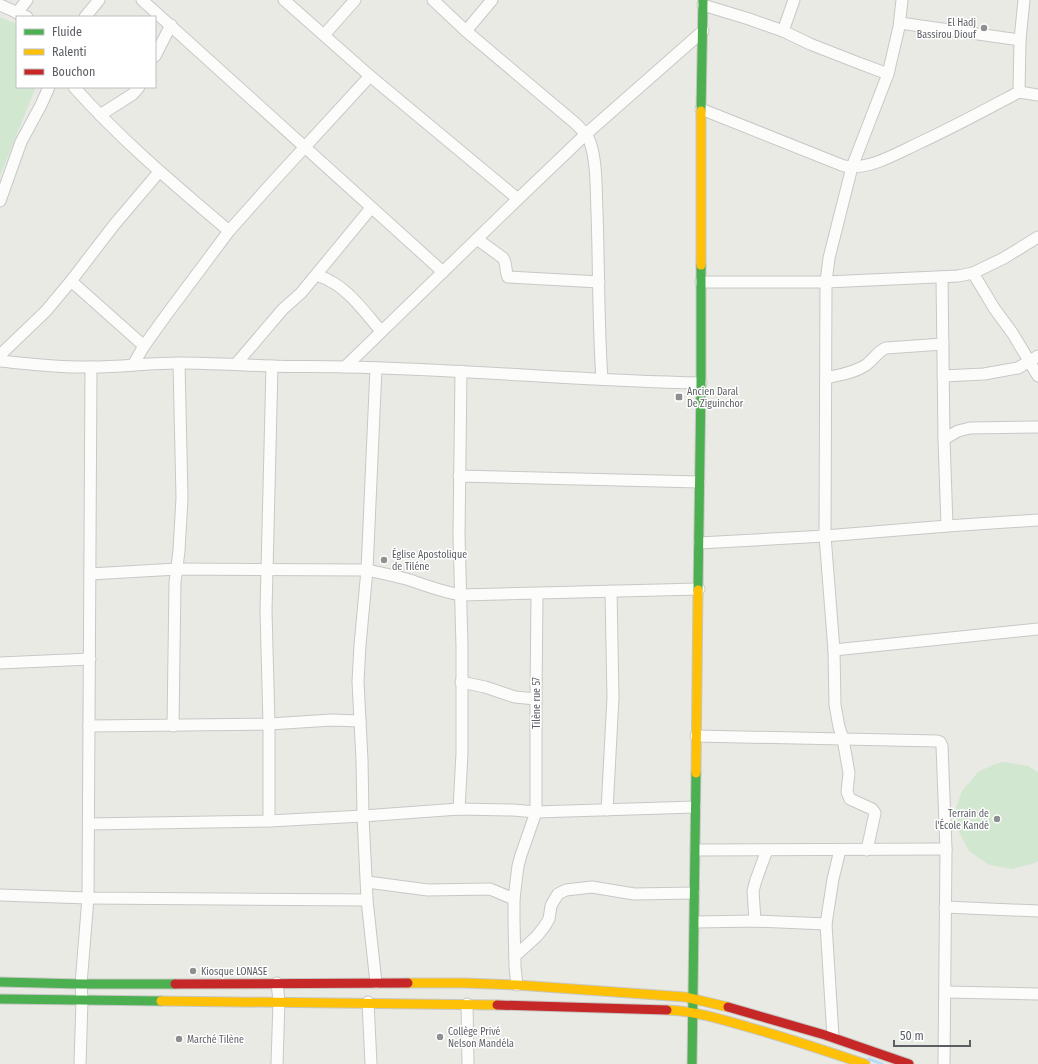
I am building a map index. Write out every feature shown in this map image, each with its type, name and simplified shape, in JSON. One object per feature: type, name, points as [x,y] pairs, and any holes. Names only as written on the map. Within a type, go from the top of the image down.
[{"type":"street","points":[[0,5],[22,15],[27,0]]},
{"type":"street","points":[[86,16],[99,0]]},
{"type":"street","points":[[284,0],[370,76],[518,199]]},
{"type":"street","points":[[324,35],[354,0]]},
{"type":"street","points":[[433,0],[466,32],[575,123],[586,134],[591,145],[594,160],[599,253],[600,347],[602,379]]},
{"type":"street","points":[[466,32],[492,0]]},
{"type":"street","points":[[783,31],[794,0]]},
{"type":"street","points":[[867,850],[875,814],[872,809],[850,799],[847,792],[849,773],[835,704],[834,650],[825,536],[826,282],[829,258],[852,167],[888,74],[900,23],[902,0]]},
{"type":"street","points":[[1019,92],[1020,40],[1024,0]]},
{"type":"street","points":[[145,1],[443,272]]},
{"type":"street","points":[[692,1064],[699,589],[701,110],[703,3],[783,31],[810,44],[888,74]]},
{"type":"street","points":[[900,23],[1020,40]]},
{"type":"street","points":[[156,54],[171,25]]},
{"type":"street","points":[[345,367],[586,134],[703,31]]},
{"type":"street","points":[[133,365],[144,346],[229,231],[370,76]]},
{"type":"street","points":[[0,201],[21,142],[49,88]]},
{"type":"street","points":[[75,88],[125,141],[229,231]]},
{"type":"street","points":[[100,116],[134,94],[138,88]]},
{"type":"street","points":[[701,110],[834,163],[852,167],[876,162],[895,154],[965,122],[1019,92],[1038,95]]},
{"type":"street","points":[[0,355],[46,311],[114,225],[159,172]]},
{"type":"street","points":[[236,364],[283,309],[301,293],[371,208]]},
{"type":"street","points":[[701,282],[826,282],[942,277],[973,273],[1004,258],[1038,237]]},
{"type":"street","points":[[477,238],[503,258],[506,263],[508,277],[599,282]]},
{"type":"street","points":[[973,273],[994,308],[1034,359],[1038,376]]},
{"type":"street","points":[[316,275],[331,281],[338,286],[358,305],[381,331]]},
{"type":"street","points":[[942,277],[944,439],[947,526]]},
{"type":"street","points":[[71,281],[144,346]]},
{"type":"street","points":[[826,378],[859,368],[872,359],[881,350],[886,348],[943,344]]},
{"type":"street","points":[[943,376],[984,374],[1018,368],[1034,359]]},
{"type":"street","points":[[0,361],[50,367],[91,367],[179,363],[345,367],[461,371],[647,382],[701,383]]},
{"type":"street","points":[[173,726],[175,582],[180,551],[182,490],[179,363]]},
{"type":"street","points":[[269,821],[269,724],[266,611],[272,366]]},
{"type":"street","points":[[80,1064],[81,984],[88,898],[91,367]]},
{"type":"street","points":[[376,368],[367,570],[358,682],[362,746],[363,816],[367,900],[376,983]]},
{"type":"street","points":[[459,809],[462,753],[462,647],[459,543],[461,371]]},
{"type":"street","points":[[944,439],[958,431],[970,428],[1038,427]]},
{"type":"street","points":[[459,476],[699,482]]},
{"type":"street","points":[[699,543],[825,536],[1038,520]]},
{"type":"street","points":[[90,574],[177,569],[367,570],[461,595],[699,589]]},
{"type":"street","points":[[607,810],[613,698],[611,592]]},
{"type":"street","name":"Tilène rue 57","points":[[536,812],[537,594]]},
{"type":"street","points":[[834,650],[1038,629]]},
{"type":"street","points":[[0,663],[90,659]]},
{"type":"street","points":[[461,682],[485,686],[515,697],[536,699]]},
{"type":"street","points":[[89,726],[173,726],[269,724],[332,720],[360,721]]},
{"type":"street","points":[[696,736],[937,741],[941,743],[946,849],[946,992],[944,1064]]},
{"type":"street","points":[[89,824],[269,821],[459,809],[536,812],[696,807]]},
{"type":"street","points":[[516,985],[514,899],[520,855],[536,812]]},
{"type":"street","points":[[696,850],[946,849]]},
{"type":"street","points":[[755,921],[753,891],[767,850]]},
{"type":"street","points":[[834,1038],[826,924],[834,874],[840,850]]},
{"type":"street","points":[[367,882],[428,890],[490,890],[514,899]]},
{"type":"street","points":[[515,956],[537,936],[544,927],[549,919],[553,902],[558,894],[566,890],[592,887],[634,894],[694,893]]},
{"type":"street","points":[[0,895],[88,898],[367,900]]},
{"type":"street","points":[[945,907],[1038,911]]},
{"type":"street","points":[[695,922],[755,921],[826,924]]},
{"type":"street","points":[[0,982],[81,984],[376,983],[516,985],[693,998],[759,1015],[834,1038],[909,1064]]},
{"type":"street","points":[[277,983],[279,1001],[277,1064]]},
{"type":"street","points":[[946,992],[1038,994]]},
{"type":"street","points":[[0,999],[368,1002],[670,1010],[693,1012],[725,1020],[798,1041],[865,1064]]},
{"type":"street","points":[[368,1002],[371,1064]]},
{"type":"street","points":[[467,1004],[468,1064]]},
{"type":"green space","points":[[0,17],[16,24],[16,88],[36,88],[0,176]]},
{"type":"green space","name":"Terrain de l'École Kandé","points":[[1004,762],[1028,766],[1038,772],[1038,861],[1012,869],[989,865],[969,851],[958,830],[956,808],[962,791],[978,772],[995,764]]},
{"type":"waterway","points":[[869,1059],[882,1064]]},
{"type":"traffic: fast","points":[[701,111],[703,0]]},
{"type":"traffic: fast","points":[[698,590],[701,265]]},
{"type":"traffic: fast","points":[[692,1064],[696,773]]},
{"type":"traffic: fast","points":[[0,982],[175,984]]},
{"type":"traffic: fast","points":[[0,999],[161,1001]]},
{"type":"traffic: slow","points":[[701,111],[701,265]]},
{"type":"traffic: slow","points":[[696,773],[698,590]]},
{"type":"traffic: slow","points":[[408,983],[517,985],[685,997],[728,1007]]},
{"type":"traffic: slow","points":[[161,1001],[497,1005]]},
{"type":"traffic: slow","points":[[667,1010],[688,1012],[718,1018],[865,1064]]},
{"type":"traffic: jam","points":[[175,984],[408,983]]},
{"type":"traffic: jam","points":[[497,1005],[667,1010]]},
{"type":"traffic: jam","points":[[728,1007],[825,1035],[909,1064]]},
{"type":"place","name":"El Hadj Bassirou Diouf","points":[[984,28]]},
{"type":"place","name":"Ancien Daral De Ziguinchor","points":[[679,397]]},
{"type":"place","name":"Église Apostolique de Tiléne","points":[[384,560]]},
{"type":"place","name":"Terrain de l'École Kandé","points":[[997,819]]},
{"type":"place","name":"Kiosque LONASE","points":[[193,971]]},
{"type":"place","name":"Collège Privé Nelson Mandéla","points":[[440,1037]]},
{"type":"place","name":"Marché Tilène","points":[[179,1039]]}]
